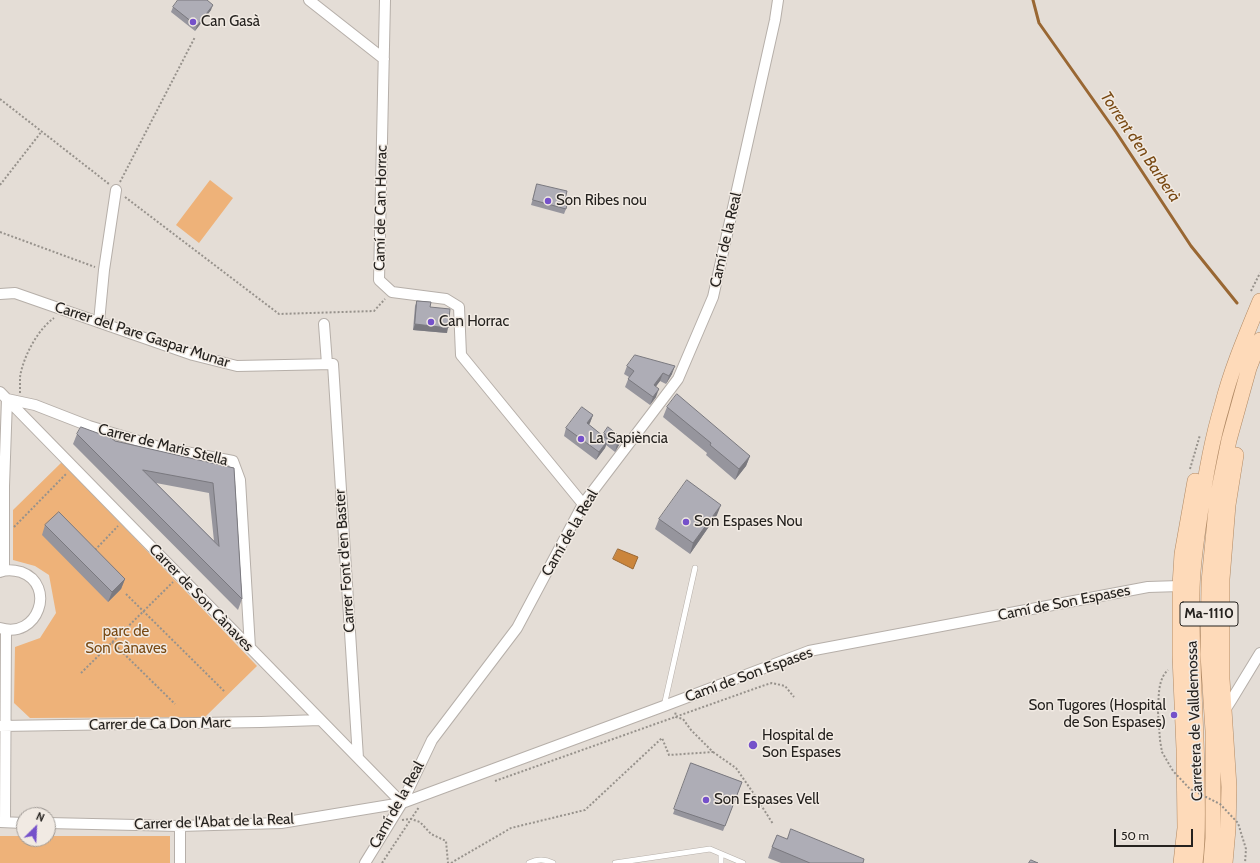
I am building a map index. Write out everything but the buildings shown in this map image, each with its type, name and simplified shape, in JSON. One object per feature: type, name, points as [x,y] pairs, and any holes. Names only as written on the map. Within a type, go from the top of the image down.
[{"type":"main road","name":"Carretera de Valldemossa","points":[[1195,863],[1198,842],[1192,592],[1196,540],[1207,464],[1222,405],[1240,349],[1260,300]]},
{"type":"main road","name":"Carretera de Valldemossa","points":[[1211,863],[1213,838],[1213,731],[1208,654],[1209,582],[1219,492],[1229,440],[1249,368],[1260,340]]},
{"type":"main road","points":[[1225,863],[1228,829],[1229,786],[1222,679],[1222,579],[1228,504],[1249,368]]},
{"type":"main road","points":[[1181,863],[1185,828],[1184,749],[1180,656],[1180,586],[1182,554],[1196,479],[1222,405]]},
{"type":"street","points":[[308,0],[384,59]]},
{"type":"street","name":"Camí de Can Horrac","points":[[385,0],[379,280],[392,292],[446,300],[459,308],[461,355],[583,504]]},
{"type":"street","name":"Camí de la Real","points":[[365,863],[402,804],[432,740],[517,628],[583,504],[678,379],[713,297],[775,20],[778,0]]},
{"type":"street","points":[[99,322],[104,270],[116,190]]},
{"type":"street","name":"Carrer del Pare Gaspar Munar","points":[[0,294],[14,293],[193,355],[237,366],[330,364]]},
{"type":"street","name":"Carrer Font d'en Baster","points":[[324,324],[330,364],[358,758]]},
{"type":"street","points":[[4,395],[2,486],[4,536],[2,571],[15,570],[25,574],[33,580],[38,589],[40,600],[39,610],[34,619],[26,626],[16,630],[3,629],[3,822],[16,823]]},
{"type":"street","name":"Carrer de Maris Stella","points":[[4,395],[35,405],[89,426],[159,447],[233,461],[240,480],[250,648]]},
{"type":"street","name":"Carrer de Son Cànaves","points":[[4,395],[402,804]]},
{"type":"street","name":"Camí de Son Espases","points":[[402,804],[808,651],[1148,587],[1180,586]]},
{"type":"street","points":[[1225,710],[1260,653]]},
{"type":"street","name":"Carrer de Ca Don Marc","points":[[3,726],[320,720]]},
{"type":"street","name":"Carrer de l'Abat de la Real","points":[[56,823],[180,826],[281,823],[402,804]]},
{"type":"street","points":[[180,826],[180,863]]},
{"type":"lane","points":[[668,705],[695,568]]},
{"type":"lane","points":[[615,863],[710,849],[735,861],[743,863]]},
{"type":"lane","points":[[721,854],[721,863]]},
{"type":"lane","points":[[529,863],[541,860],[553,863]]},
{"type":"path","points":[[116,190],[195,37]]},
{"type":"path","points":[[0,99],[116,190],[279,314],[374,310],[392,292]]},
{"type":"path","points":[[0,184],[42,131]]},
{"type":"path","points":[[0,232],[104,270]]},
{"type":"path","points":[[20,401],[20,376],[24,362],[38,335],[52,319],[65,310]]},
{"type":"path","points":[[4,536],[74,467]]},
{"type":"path","points":[[93,552],[125,519]]},
{"type":"path","points":[[81,673],[179,575]]},
{"type":"path","points":[[126,594],[224,692]]},
{"type":"path","points":[[112,642],[174,704]]},
{"type":"path","points":[[1169,669],[1164,674],[1161,683],[1158,712],[1162,752],[1173,771],[1190,789],[1220,804],[1238,823],[1246,849],[1245,863]]},
{"type":"path","points":[[493,781],[772,683],[785,686],[794,697]]},
{"type":"path","points":[[668,705],[676,717],[684,719],[691,730],[713,752],[736,768],[773,824]]},
{"type":"path","points":[[451,863],[512,828],[585,810],[662,738],[669,755],[713,752]]},
{"type":"path","points":[[382,863],[419,807]]},
{"type":"path","points":[[395,815],[404,820],[420,822],[431,834],[446,841],[448,863]]},
{"type":"green space","points":[[210,180],[233,198],[199,243],[176,225]]},
{"type":"green space","name":"parc de Son Cànaves","points":[[62,462],[257,666],[205,717],[30,718],[14,703],[15,647],[40,638],[56,613],[49,575],[35,566],[13,560],[13,510]]},
{"type":"green space","points":[[0,836],[16,836],[16,847],[56,847],[56,836],[170,836],[170,863],[0,863]]},
{"type":"shaded area","points":[[618,549],[638,557],[633,569],[613,559]]},
{"type":"waterway","name":"Torrent d'en Barberà","points":[[1033,0],[1039,23],[1116,132],[1191,246],[1237,303]]},
{"type":"place","name":"Can Gasà","points":[[193,22]]},
{"type":"place","name":"Son Ribes nou","points":[[548,201]]},
{"type":"place","name":"Can Horrac","points":[[431,322]]},
{"type":"place","name":"La Sapiència","points":[[581,439]]},
{"type":"place","name":"Son Espases Nou","points":[[686,522]]},
{"type":"place","name":"Son Tugores (Hospital de Son Espases)","points":[[1174,715]]},
{"type":"place","name":"Hospital de Son Espases","points":[[753,745]]},
{"type":"place","name":"Son Espases Vell","points":[[706,800]]}]
